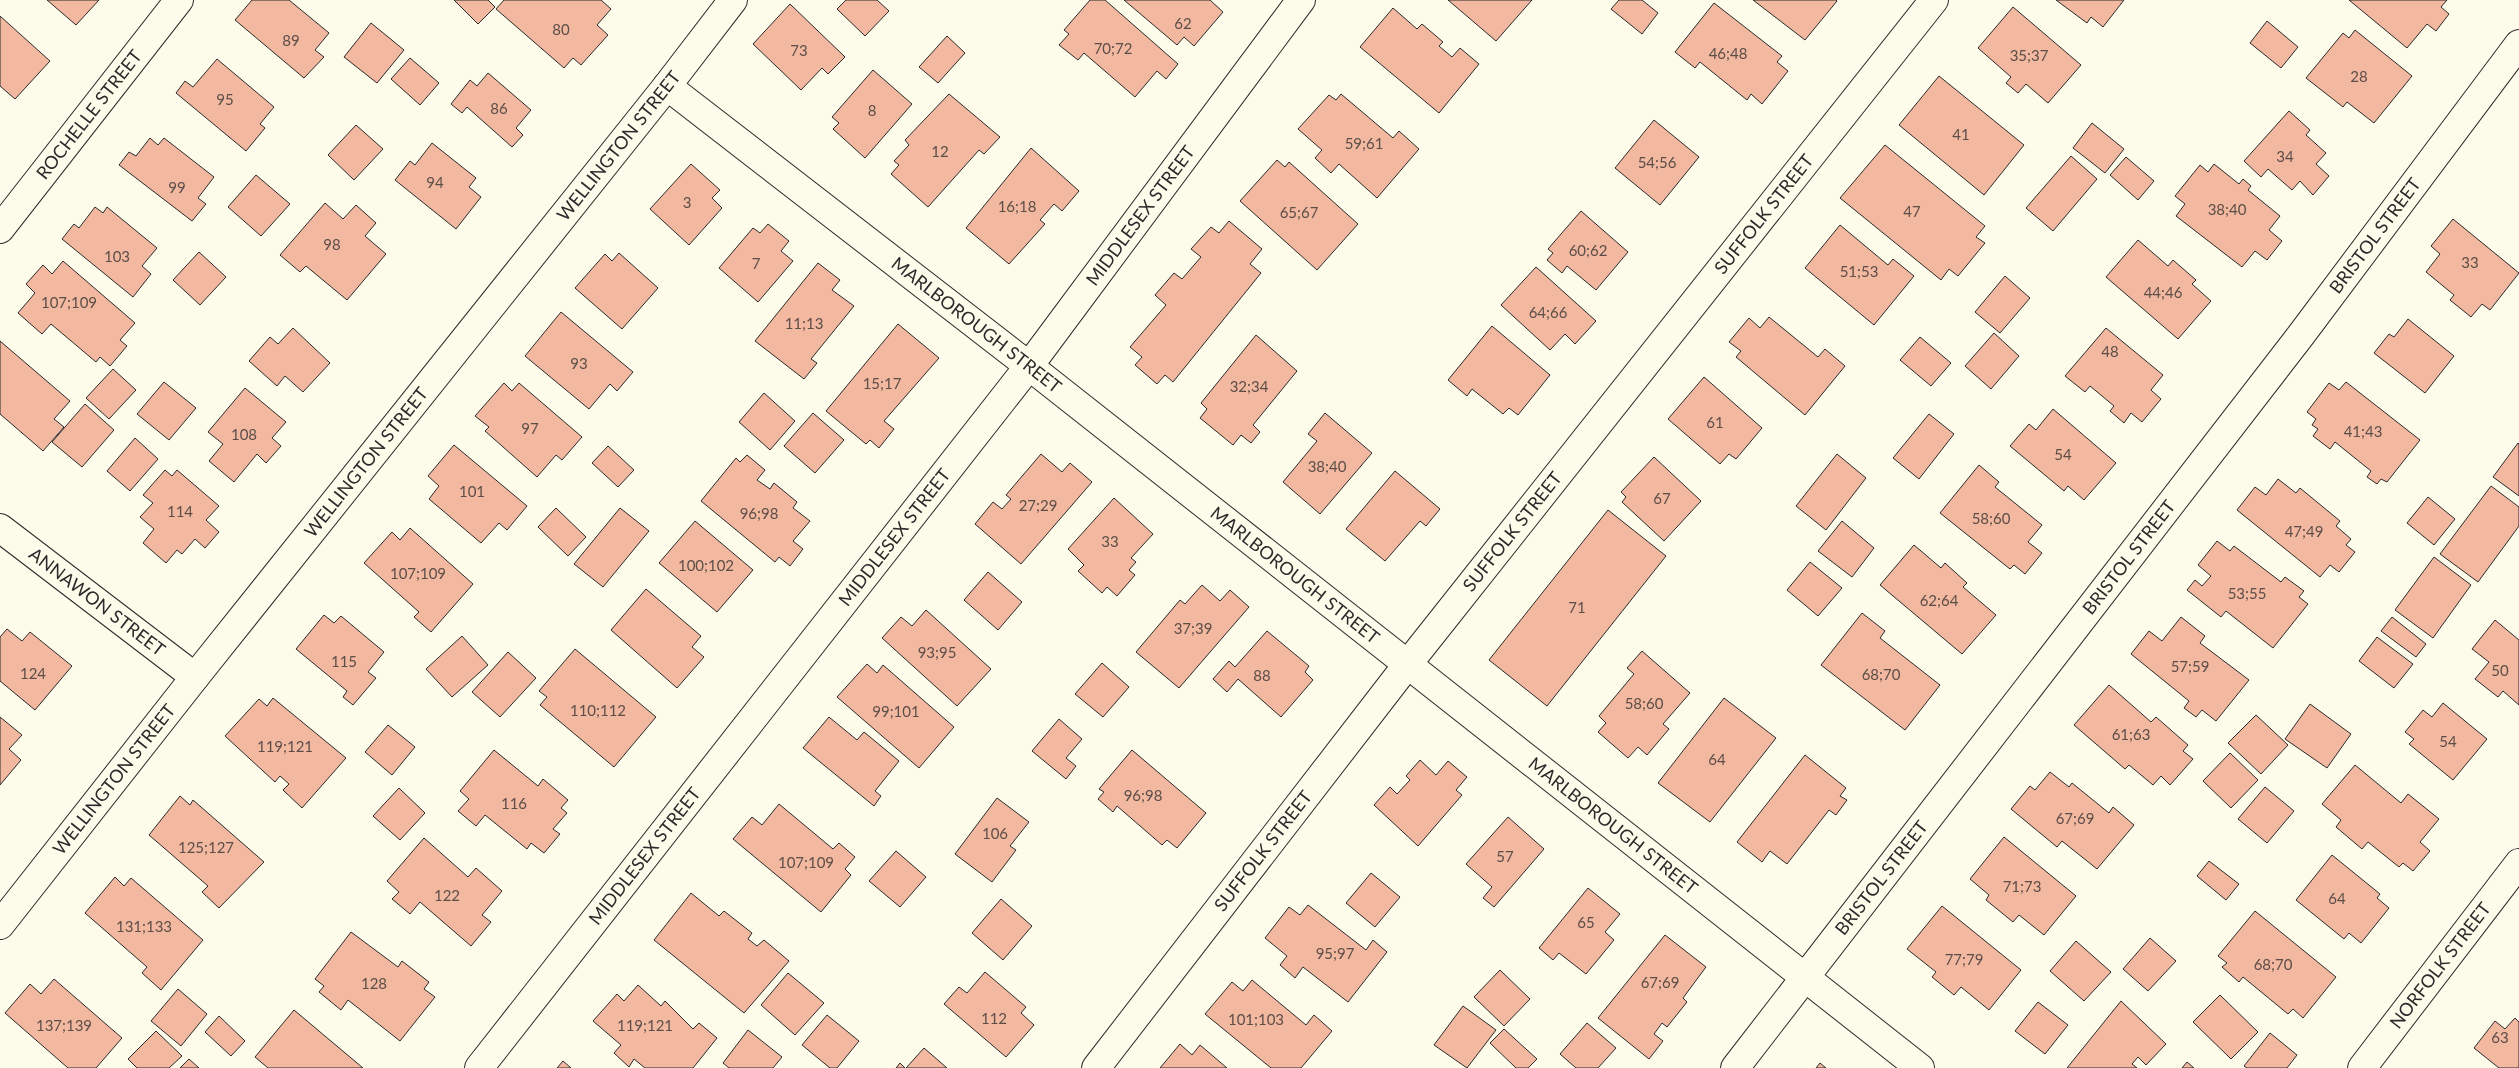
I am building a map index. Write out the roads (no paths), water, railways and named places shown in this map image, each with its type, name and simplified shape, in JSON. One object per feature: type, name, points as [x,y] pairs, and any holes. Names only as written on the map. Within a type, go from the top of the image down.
[{"type":"street","name":"ROCHELLE STREET","points":[[0,229],[179,0]]},
{"type":"street","name":"WELLINGTON STREET","points":[[0,925],[195,677],[668,86],[733,0]]},
{"type":"street","name":"MIDDLESEX STREET","points":[[480,1068],[1029,366],[1301,0]]},
{"type":"street","name":"SUFFOLK STREET","points":[[1096,1068],[1407,665],[1934,0]]},
{"type":"street","name":"BRISTOL STREET","points":[[1735,1068],[2301,335],[2519,44]]},
{"type":"street","name":"MARLBOROUGH STREET","points":[[668,86],[1029,366],[1920,1068]]},
{"type":"street","name":"ANNAWON STREET","points":[[0,528],[195,677]]},
{"type":"street","name":"NORFOLK STREET","points":[[2362,1068],[2519,863]]}]
